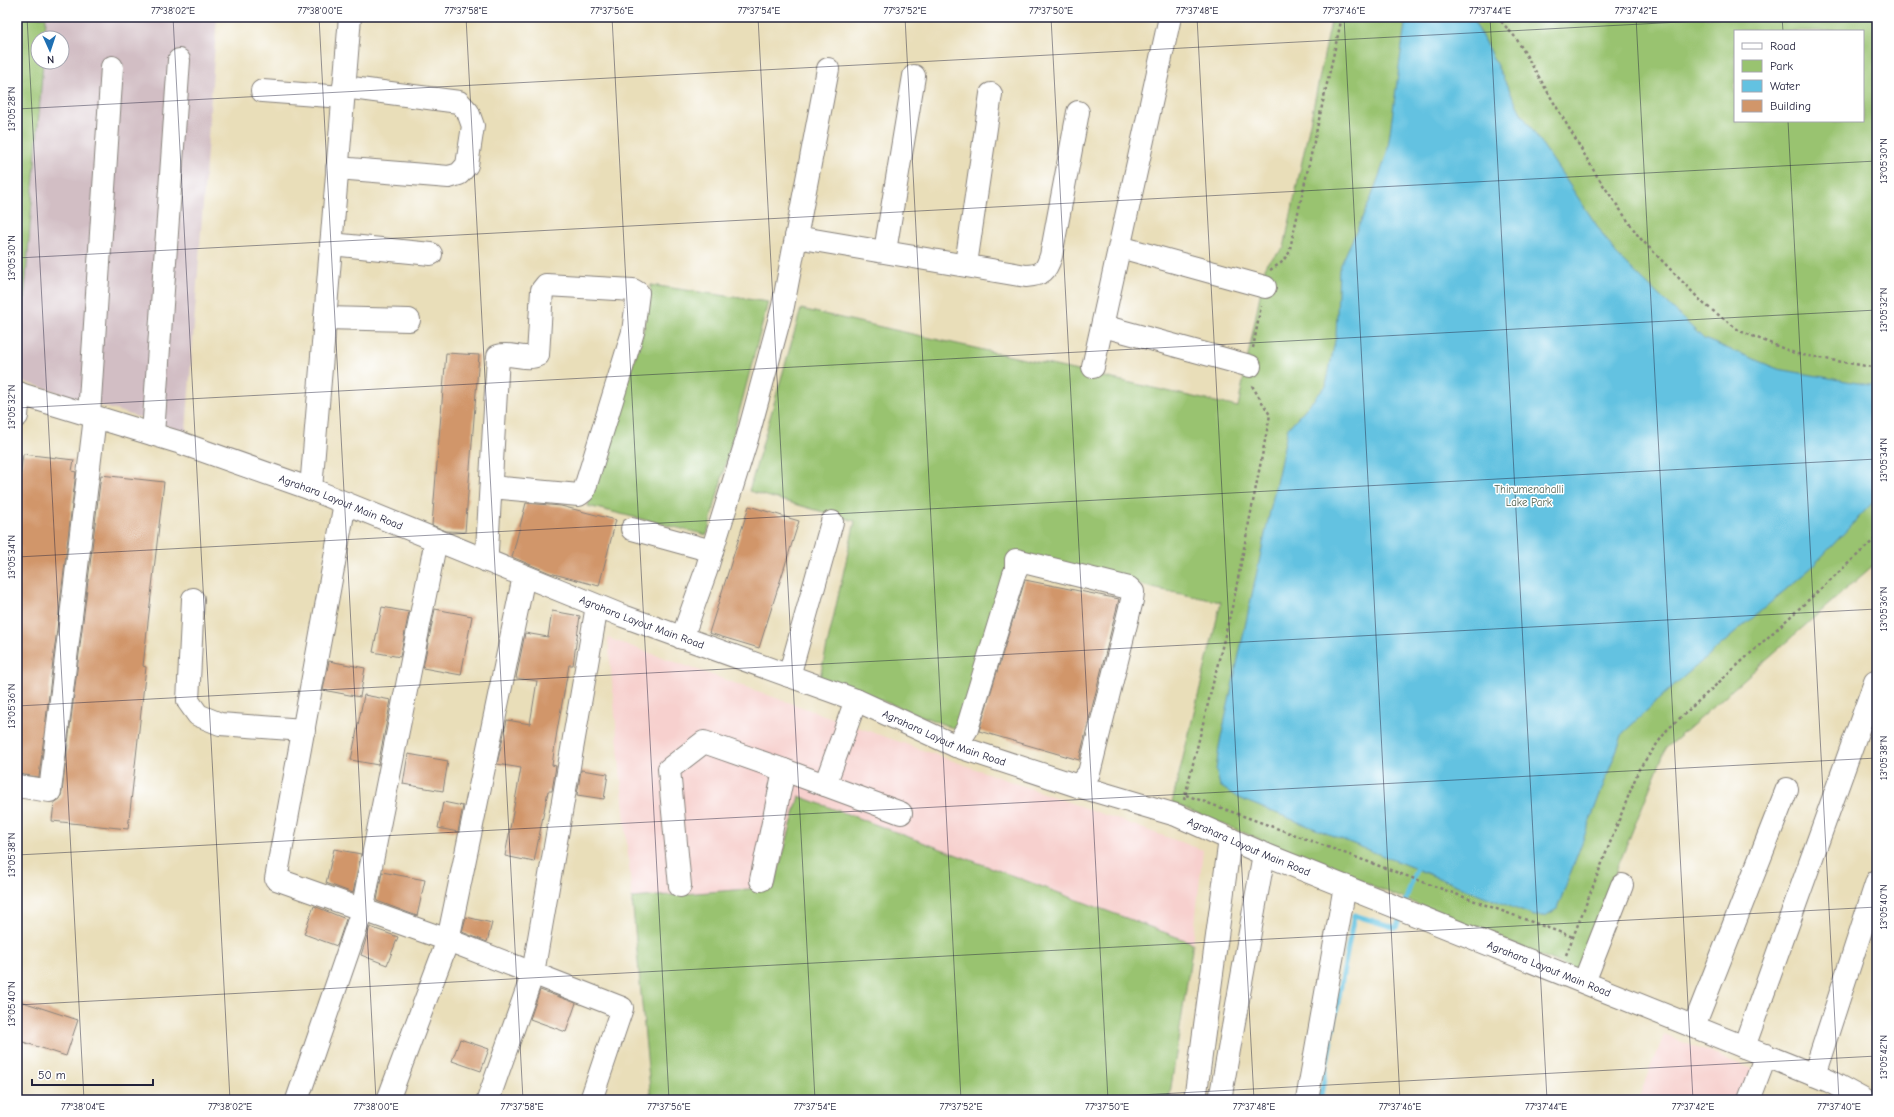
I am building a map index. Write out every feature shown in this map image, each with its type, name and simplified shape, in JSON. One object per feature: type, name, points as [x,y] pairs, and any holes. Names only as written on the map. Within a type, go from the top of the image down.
[{"type":"street","points":[[311,489],[350,17]]},
{"type":"street","points":[[1093,367],[1170,17]]},
{"type":"street","points":[[153,434],[179,60]]},
{"type":"street","points":[[17,786],[50,791],[92,416],[112,67]]},
{"type":"street","points":[[682,638],[706,571],[750,432],[783,306],[828,68]]},
{"type":"street","points":[[885,251],[914,76]]},
{"type":"street","points":[[262,92],[343,92],[459,102],[468,112],[473,126],[467,165],[459,174],[449,176],[337,168]]},
{"type":"street","points":[[966,264],[991,94]]},
{"type":"street","points":[[796,237],[966,264],[1026,276],[1037,275],[1047,268],[1051,256],[1078,112]]},
{"type":"street","points":[[331,244],[431,254]]},
{"type":"street","points":[[1120,247],[1265,287]]},
{"type":"street","points":[[487,561],[498,356],[505,354],[534,357],[538,354],[542,290],[546,285],[633,290],[638,293],[633,332],[584,491],[579,495],[491,487]]},
{"type":"street","points":[[325,318],[409,320]]},
{"type":"street","points":[[1103,326],[1250,366]]},
{"type":"street","points":[[17,416],[18,393]]},
{"type":"street","name":"Agrahara Layout Main Road","points":[[18,393],[153,434],[311,489],[597,606],[856,700],[956,746],[1078,786],[1176,815],[1264,854],[1829,1081],[1864,1100]]},
{"type":"street","points":[[345,503],[276,879],[362,911],[448,940],[622,1008],[590,1100]]},
{"type":"street","points":[[789,676],[832,522]]},
{"type":"street","points":[[632,529],[712,552]]},
{"type":"street","points":[[297,1100],[362,911],[436,540]]},
{"type":"street","points":[[956,746],[967,729],[1016,571],[1016,560],[1129,588],[1133,592],[1132,600],[1089,773],[1078,786]]},
{"type":"street","points":[[388,1100],[448,940],[524,576]]},
{"type":"street","points":[[193,599],[188,701],[198,715],[220,724],[304,730]]},
{"type":"street","points":[[488,1100],[533,973],[597,606]]},
{"type":"street","points":[[1744,1047],[1875,682]]},
{"type":"street","points":[[825,785],[856,700]]},
{"type":"street","points":[[680,886],[669,769],[704,742],[901,813]]},
{"type":"street","points":[[761,880],[784,770]]},
{"type":"street","points":[[1694,1026],[1787,789]]},
{"type":"street","points":[[1194,1100],[1230,839]]},
{"type":"street","points":[[1220,1100],[1264,854]]},
{"type":"street","points":[[1814,1075],[1877,881]]},
{"type":"street","points":[[1584,982],[1622,885]]},
{"type":"street","points":[[1306,1100],[1345,886]]},
{"type":"street","points":[[1749,1100],[1766,1055]]},
{"type":"path","points":[[1176,815],[1186,795],[1234,599],[1270,415],[1251,387],[1249,374],[1265,287],[1271,268],[1281,263],[1289,253],[1342,17]]},
{"type":"path","points":[[1497,17],[1516,38],[1597,176],[1639,237],[1704,304],[1740,331],[1796,354],[1877,368]]},
{"type":"path","points":[[1559,972],[1639,769],[1667,730],[1877,537]]},
{"type":"path","points":[[1186,795],[1573,937]]},
{"type":"shaded area","points":[[46,17],[217,17],[186,432],[18,380],[42,70],[70,70],[70,30],[45,30]]},
{"type":"shaded area","points":[[608,638],[1203,850],[1193,943],[800,796],[774,887],[632,898]]},
{"type":"shaded area","points":[[1664,1035],[1755,1070],[1743,1100],[1638,1100]]},
{"type":"green space","points":[[17,17],[46,17],[45,30],[30,30],[30,70],[42,70],[18,380]]},
{"type":"green space","name":"Thirumenahalli Lake Park","points":[[1332,17],[1877,17],[1877,562],[1666,748],[1576,970],[1172,803],[1221,602],[1157,589],[1013,552],[966,733],[820,677],[855,521],[749,491],[801,309],[1238,407],[1266,264],[1284,248]]},
{"type":"green space","points":[[651,285],[768,302],[707,535],[588,506],[644,328]]},
{"type":"green space","points":[[799,796],[1193,943],[1169,1100],[651,1100],[632,898],[774,887]]},
{"type":"water","name":"Thirumenahalli Lake Park","points":[[1406,17],[1472,17],[1521,113],[1616,254],[1704,339],[1778,369],[1869,385],[1877,384],[1877,498],[1811,568],[1673,686],[1623,733],[1557,909],[1545,916],[1534,916],[1238,798],[1220,786],[1216,770],[1219,747],[1288,428],[1326,386],[1336,336],[1339,269],[1370,201],[1387,154]]},
{"type":"building","points":[[446,353],[479,355],[465,532],[446,531],[432,525]]},
{"type":"building","points":[[23,454],[74,460],[72,471],[76,472],[39,777],[17,774],[17,503]]},
{"type":"building","points":[[101,475],[164,482],[143,666],[146,667],[128,829],[52,821],[54,803],[60,799],[62,792]]},
{"type":"building","points":[[526,503],[561,506],[616,520],[599,586],[550,573],[512,557]]},
{"type":"building","points":[[749,506],[799,521],[759,648],[709,633]]},
{"type":"building","points":[[1025,580],[1119,599],[1079,760],[979,731]]},
{"type":"building","points":[[382,607],[409,612],[400,657],[373,652]]},
{"type":"building","points":[[435,609],[472,616],[461,675],[423,668]]},
{"type":"building","points":[[552,611],[580,616],[573,665],[569,665],[557,731],[552,765],[556,766],[552,791],[548,791],[534,862],[505,856],[521,768],[497,764],[507,720],[530,724],[537,681],[516,678],[525,633],[548,637]]},
{"type":"building","points":[[329,661],[365,668],[360,697],[323,690]]},
{"type":"building","points":[[364,695],[391,700],[378,765],[351,760]]},
{"type":"building","points":[[408,754],[448,761],[443,791],[403,784]]},
{"type":"building","points":[[581,770],[608,774],[604,799],[577,795]]},
{"type":"building","points":[[443,802],[463,806],[458,832],[438,828]]},
{"type":"building","points":[[334,849],[361,854],[353,893],[326,883]]},
{"type":"building","points":[[382,872],[425,880],[417,916],[377,901]]},
{"type":"building","points":[[314,906],[346,919],[337,946],[304,934]]},
{"type":"building","points":[[466,917],[492,923],[487,942],[462,932]]},
{"type":"building","points":[[370,927],[398,937],[387,965],[361,955]]},
{"type":"building","points":[[540,990],[576,1003],[566,1032],[530,1019]]},
{"type":"building","points":[[17,1000],[78,1020],[66,1056],[17,1040]]},
{"type":"building","points":[[460,1039],[489,1049],[481,1071],[452,1061]]},
{"type":"waterway","points":[[1404,905],[1416,869]]},
{"type":"waterway","points":[[1320,1100],[1354,915],[1396,928],[1401,914]]}]
